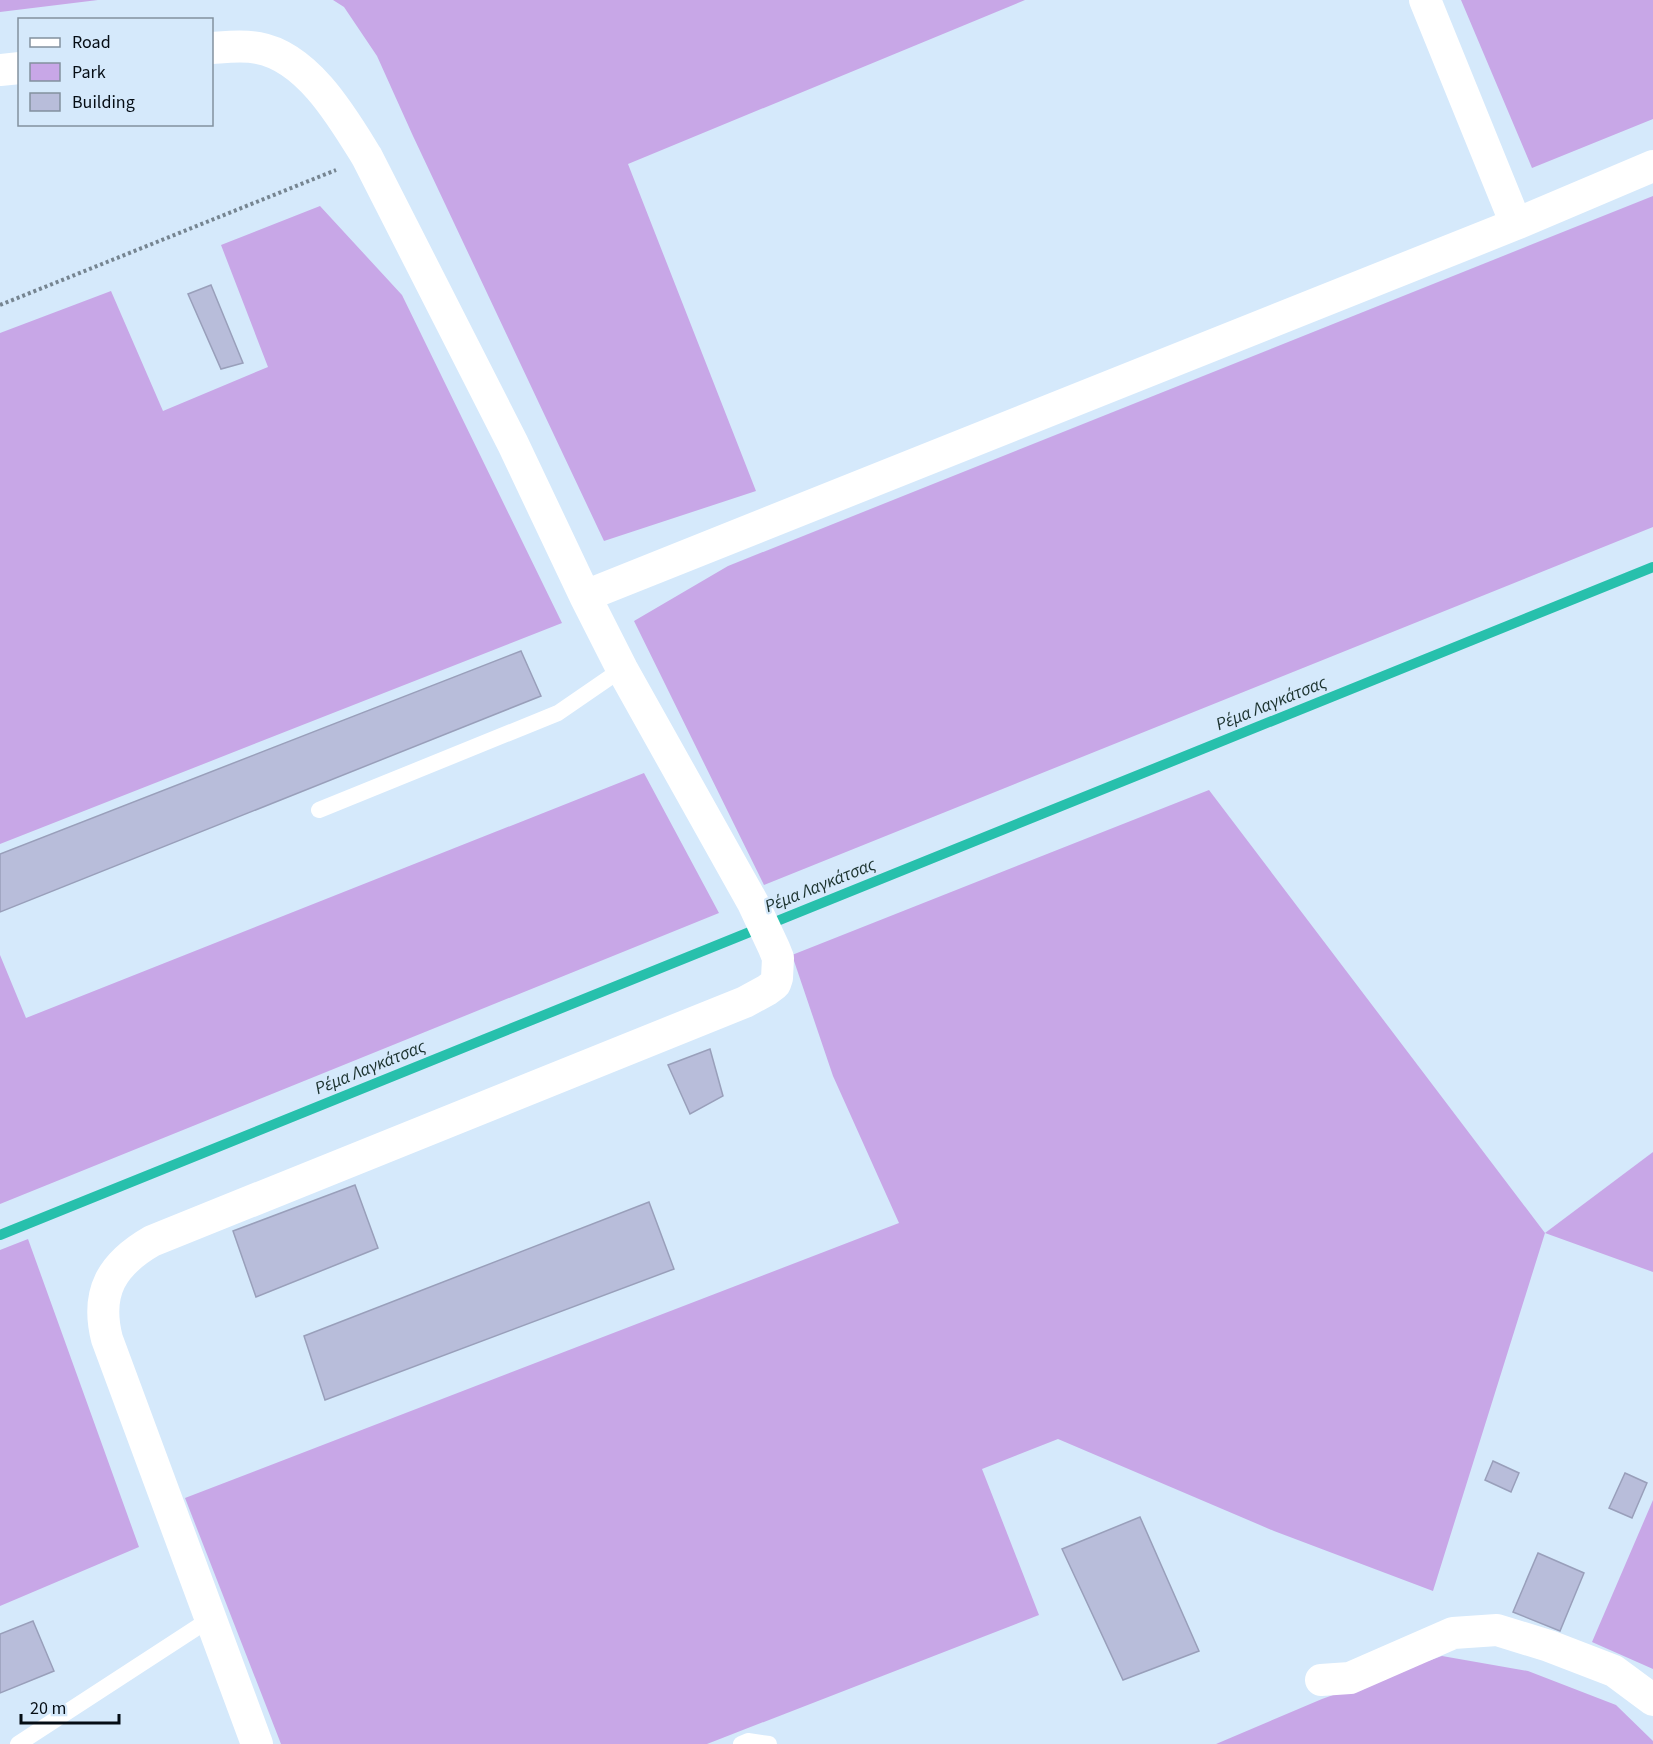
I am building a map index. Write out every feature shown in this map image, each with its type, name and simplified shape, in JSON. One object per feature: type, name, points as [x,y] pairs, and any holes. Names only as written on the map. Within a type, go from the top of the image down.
[{"type":"street","points":[[1425,0],[1516,224]]},
{"type":"street","points":[[213,48],[258,48],[284,57],[300,69],[331,102],[350,129],[367,157],[513,444],[622,669],[753,903],[778,958],[775,984],[745,1002],[170,1233],[134,1251],[120,1264],[106,1289],[103,1308],[104,1326],[257,1744]]},
{"type":"street","points":[[0,70],[18,68]]},
{"type":"street","points":[[585,596],[1516,224],[1653,166]]},
{"type":"street","points":[[1321,1680],[1350,1678],[1453,1633],[1497,1630],[1549,1646],[1614,1671],[1653,1700]]},
{"type":"lane","points":[[319,810],[558,713],[622,669]]},
{"type":"lane","points":[[18,1744],[210,1619]]},
{"type":"lane","points":[[741,1744],[748,1741],[768,1744]]},
{"type":"path","points":[[0,305],[367,157]]},
{"type":"green space","points":[[0,0],[98,0],[0,12]]},
{"type":"green space","points":[[333,0],[1025,0],[628,164],[756,491],[604,541],[377,56],[344,7]]},
{"type":"green space","points":[[1461,0],[1653,0],[1653,119],[1532,168]]},
{"type":"green space","points":[[1653,196],[1653,527],[764,885],[634,621],[728,566]]},
{"type":"green space","points":[[320,206],[402,295],[562,623],[0,844],[0,333],[111,291],[163,411],[268,367],[221,245]]},
{"type":"green space","points":[[644,773],[719,913],[0,1204],[0,955],[26,1018]]},
{"type":"green space","points":[[1209,790],[1545,1233],[1433,1591],[1274,1531],[1058,1439],[982,1469],[1039,1615],[707,1744],[281,1744],[185,1498],[899,1223],[833,1076],[792,955]]},
{"type":"green space","points":[[1653,1152],[1653,1272],[1545,1233]]},
{"type":"green space","points":[[28,1239],[139,1547],[0,1606],[0,1250]]},
{"type":"green space","points":[[1653,1500],[1653,1669],[1592,1642]]},
{"type":"green space","points":[[1442,1656],[1528,1671],[1616,1705],[1653,1741],[1653,1744],[1216,1744],[1322,1699]]},
{"type":"building","points":[[211,285],[243,363],[221,369],[188,294]]},
{"type":"building","points":[[521,651],[541,696],[0,912],[0,854]]},
{"type":"building","points":[[710,1049],[723,1096],[690,1114],[668,1065]]},
{"type":"building","points":[[355,1185],[378,1248],[256,1297],[233,1231]]},
{"type":"building","points":[[649,1202],[674,1269],[325,1400],[304,1336]]},
{"type":"building","points":[[1493,1461],[1519,1473],[1511,1492],[1485,1480]]},
{"type":"building","points":[[1625,1473],[1647,1483],[1632,1518],[1609,1508]]},
{"type":"building","points":[[1140,1517],[1199,1651],[1123,1680],[1062,1549]]},
{"type":"building","points":[[1538,1553],[1584,1573],[1560,1631],[1513,1612]]},
{"type":"building","points":[[33,1621],[54,1671],[0,1693],[0,1634]]},
{"type":"waterway","name":"Ρέμα Λαγκάτσας","points":[[0,1235],[1653,567]]}]
